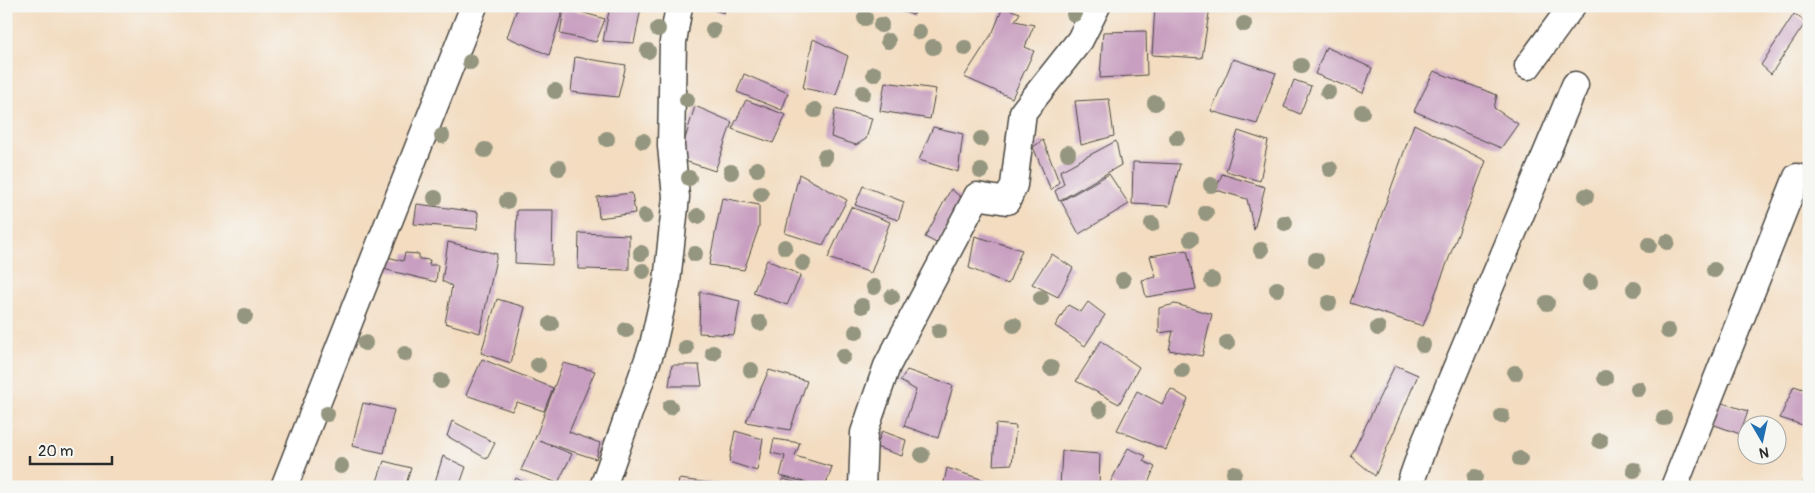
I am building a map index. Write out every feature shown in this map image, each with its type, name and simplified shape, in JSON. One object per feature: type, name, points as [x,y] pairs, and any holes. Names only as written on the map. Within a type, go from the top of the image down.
[{"type":"street","points":[[284,487],[474,6]]},
{"type":"street","points":[[604,487],[653,345],[667,282],[676,197],[672,137],[673,42],[679,6]]},
{"type":"street","points":[[862,487],[864,433],[887,366],[977,196],[1006,201],[1014,185],[1023,112],[1080,40],[1097,6]]},
{"type":"street","points":[[1528,66],[1572,6]]},
{"type":"street","points":[[1409,487],[1423,447],[1575,85]]},
{"type":"street","points":[[1674,487],[1797,177]]},
{"type":"building","points":[[518,6],[564,6],[549,55],[507,37]]},
{"type":"building","points":[[610,6],[635,6],[641,8],[634,43],[603,41]]},
{"type":"building","points":[[651,6],[666,6],[665,10]]},
{"type":"building","points":[[702,6],[726,6],[724,13]]},
{"type":"building","points":[[754,6],[784,6],[784,11],[754,8]]},
{"type":"building","points":[[882,6],[916,6],[914,15]]},
{"type":"building","points":[[1155,6],[1210,7],[1202,58],[1152,55]]},
{"type":"building","points":[[564,7],[605,19],[596,42],[560,34]]},
{"type":"building","points":[[1003,7],[1020,13],[1015,21],[1034,25],[1025,47],[1034,51],[1012,98],[964,77],[993,32]]},
{"type":"building","points":[[1794,14],[1806,22],[1771,74],[1761,65]]},
{"type":"building","points":[[1146,31],[1147,75],[1100,78],[1103,32]]},
{"type":"building","points":[[813,39],[848,56],[836,95],[803,88]]},
{"type":"building","points":[[1326,47],[1372,68],[1363,93],[1315,74]]},
{"type":"building","points":[[575,57],[626,65],[618,97],[571,92]]},
{"type":"building","points":[[1233,59],[1276,73],[1257,124],[1211,111]]},
{"type":"building","points":[[1434,71],[1497,95],[1494,108],[1518,124],[1501,148],[1414,111]]},
{"type":"building","points":[[744,74],[788,93],[782,110],[737,92]]},
{"type":"building","points":[[1294,80],[1311,86],[1300,114],[1284,107]]},
{"type":"building","points":[[885,82],[936,89],[930,119],[880,111]]},
{"type":"building","points":[[1109,99],[1114,136],[1081,145],[1075,101]]},
{"type":"building","points":[[746,100],[786,115],[773,143],[732,129]]},
{"type":"building","points":[[695,106],[732,122],[715,171],[679,159]]},
{"type":"building","points":[[835,109],[872,118],[866,139],[856,145],[831,137]]},
{"type":"building","points":[[1414,124],[1486,161],[1423,326],[1350,303]]},
{"type":"building","points":[[933,127],[963,134],[958,172],[919,160]]},
{"type":"building","points":[[1238,131],[1268,141],[1260,181],[1226,171]]},
{"type":"building","points":[[1043,140],[1059,182],[1051,190],[1033,147]]},
{"type":"building","points":[[1116,141],[1121,165],[1059,201],[1055,191],[1064,184],[1060,171]]},
{"type":"building","points":[[1133,162],[1180,164],[1169,206],[1132,204]]},
{"type":"building","points":[[799,174],[847,200],[823,245],[785,233]]},
{"type":"building","points":[[1109,174],[1129,204],[1079,234],[1061,201]]},
{"type":"building","points":[[1222,174],[1265,187],[1254,230],[1247,199],[1216,190]]},
{"type":"building","points":[[863,186],[904,202],[898,220],[855,205]]},
{"type":"building","points":[[951,189],[963,199],[938,244],[925,237]]},
{"type":"building","points":[[632,193],[635,213],[599,218],[597,197]]},
{"type":"building","points":[[722,198],[759,205],[759,227],[744,270],[709,265]]},
{"type":"building","points":[[417,204],[478,212],[477,229],[414,224]]},
{"type":"building","points":[[851,207],[890,222],[871,273],[828,258]]},
{"type":"building","points":[[517,210],[553,210],[552,265],[515,263]]},
{"type":"building","points":[[579,233],[629,235],[629,270],[578,269]]},
{"type":"building","points":[[975,236],[1022,250],[1008,284],[969,268]]},
{"type":"building","points":[[448,242],[497,254],[480,333],[445,323],[452,286],[442,281]]},
{"type":"building","points":[[1187,250],[1196,289],[1146,297],[1142,280],[1156,277],[1150,256]]},
{"type":"building","points":[[405,253],[419,254],[419,259],[430,260],[429,265],[438,265],[436,282],[379,268],[384,256],[403,261]]},
{"type":"building","points":[[1052,254],[1073,268],[1058,297],[1032,284]]},
{"type":"building","points":[[767,260],[801,275],[787,305],[753,293]]},
{"type":"building","points":[[700,292],[740,301],[734,335],[699,333]]},
{"type":"building","points":[[497,299],[525,307],[511,363],[481,353]]},
{"type":"building","points":[[1088,302],[1105,315],[1085,346],[1055,326],[1068,305],[1081,312]]},
{"type":"building","points":[[1175,304],[1212,314],[1202,356],[1169,350],[1173,331],[1159,333],[1159,308]]},
{"type":"building","points":[[1101,341],[1139,367],[1119,404],[1076,381]]},
{"type":"building","points":[[482,359],[553,388],[544,411],[517,402],[512,411],[466,395]]},
{"type":"building","points":[[563,363],[595,371],[569,432],[600,443],[596,459],[540,441],[572,454],[558,483],[521,470],[535,439]]},
{"type":"building","points":[[672,365],[699,365],[702,386],[669,386]]},
{"type":"building","points":[[1395,365],[1418,375],[1375,476],[1351,456]]},
{"type":"building","points":[[769,370],[807,381],[790,430],[746,422]]},
{"type":"building","points":[[907,370],[953,386],[938,438],[904,426],[916,390],[900,381]]},
{"type":"building","points":[[1794,386],[1809,391],[1809,427],[1788,420],[1788,416],[1781,416]]},
{"type":"building","points":[[1171,389],[1188,399],[1166,450],[1117,430],[1137,391],[1162,404]]},
{"type":"building","points":[[1719,402],[1748,411],[1746,416],[1738,416],[1738,433],[1712,424]]},
{"type":"building","points":[[363,403],[394,410],[384,453],[352,446]]},
{"type":"building","points":[[452,421],[495,443],[487,459],[447,436]]},
{"type":"building","points":[[996,424],[1016,426],[1012,464],[993,465]]},
{"type":"building","points":[[735,431],[763,439],[757,471],[729,462]]},
{"type":"building","points":[[882,431],[906,440],[902,456],[876,447]]},
{"type":"building","points":[[774,439],[800,443],[795,456],[832,467],[825,487],[780,476],[785,456],[771,453]]},
{"type":"building","points":[[1128,448],[1146,456],[1143,461],[1155,467],[1147,485],[1151,487],[1117,487],[1110,483]]},
{"type":"building","points":[[1062,451],[1100,454],[1099,487],[1060,487]]},
{"type":"building","points":[[443,456],[466,467],[459,487],[451,487],[435,482]]},
{"type":"building","points":[[384,461],[411,468],[405,487],[375,487]]},
{"type":"building","points":[[947,468],[990,482],[989,487],[943,487]]},
{"type":"building","points":[[1809,469],[1809,487],[1801,487]]},
{"type":"building","points":[[516,478],[532,487],[512,487]]},
{"type":"building","points":[[679,479],[734,486],[734,487],[678,487]]},
{"type":"building","points":[[783,479],[809,486],[809,487],[781,487]]}]
